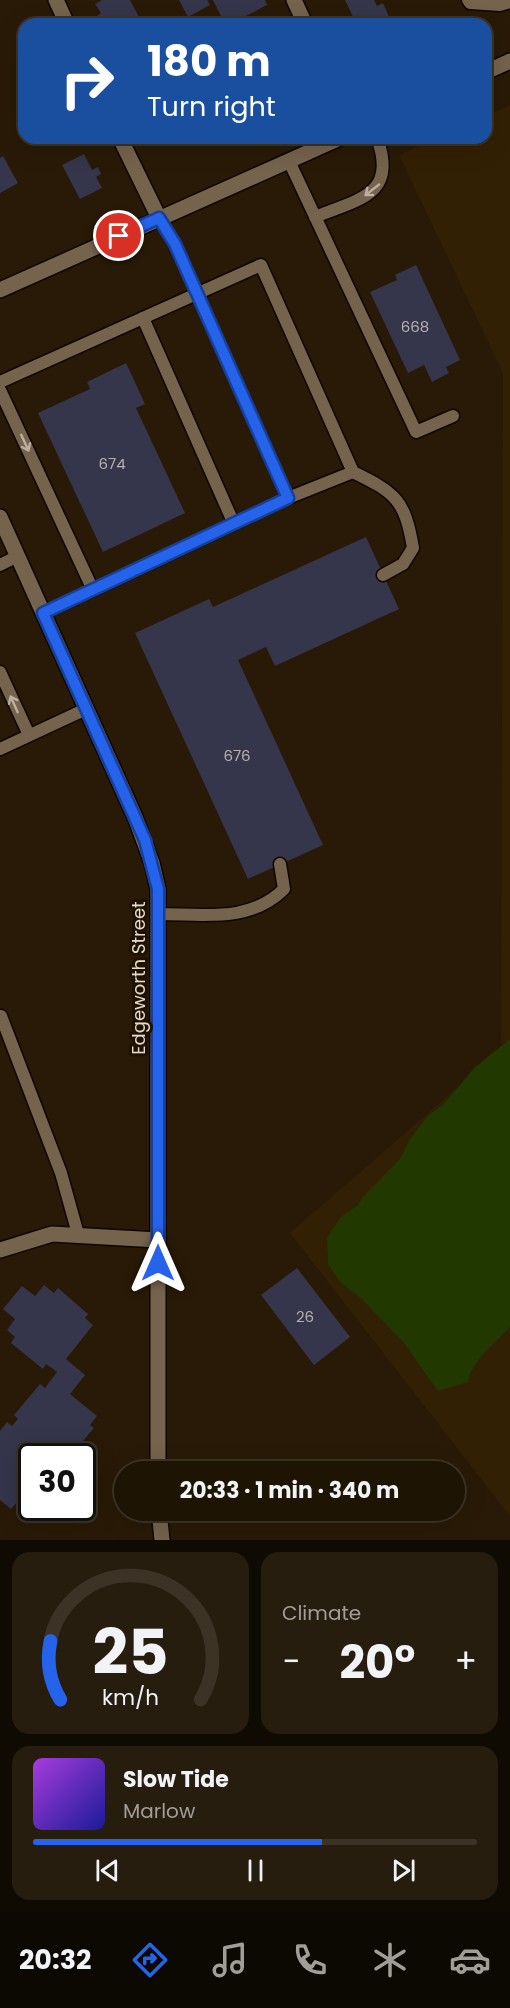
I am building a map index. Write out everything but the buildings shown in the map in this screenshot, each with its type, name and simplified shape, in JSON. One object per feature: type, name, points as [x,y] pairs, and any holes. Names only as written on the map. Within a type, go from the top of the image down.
[{"type":"street","points":[[56,0],[64,18]]},
{"type":"street","points":[[294,0],[302,18]]},
{"type":"street","points":[[492,69],[510,61]]},
{"type":"street","points":[[123,144],[159,218]]},
{"type":"street","points":[[0,290],[326,144]]},
{"type":"street","name":"Edgeworth Street","points":[[0,517],[145,840],[158,889],[158,1461]]},
{"type":"street","points":[[0,1250],[52,1234],[158,1240]]},
{"type":"street","points":[[160,1521],[162,1540]]},
{"type":"lane","points":[[468,0],[470,3],[510,2]]},
{"type":"lane","points":[[315,217],[370,194],[379,186],[385,163],[379,144]]},
{"type":"lane","points":[[289,161],[416,432],[453,416]]},
{"type":"lane","points":[[159,218],[175,244],[288,498]]},
{"type":"lane","points":[[0,382],[261,265],[353,472],[388,489],[408,518],[413,548],[403,564],[383,575]]},
{"type":"lane","points":[[143,318],[234,524]]},
{"type":"lane","points":[[0,390],[90,585]]},
{"type":"lane","points":[[43,613],[90,585],[353,472]]},
{"type":"lane","points":[[0,565],[18,556]]},
{"type":"lane","points":[[0,672],[29,735]]},
{"type":"lane","points":[[0,749],[86,709]]},
{"type":"lane","points":[[159,914],[240,913],[269,903],[284,889],[280,864]]},
{"type":"lane","points":[[1,1016],[61,1173],[78,1234]]},
{"type":"shaded area","points":[[510,105],[510,1516],[290,1233],[501,1050],[503,373],[399,155],[424,144],[492,144],[492,113]]},
{"type":"green space","points":[[510,1039],[510,1327],[479,1359],[468,1382],[438,1391],[405,1344],[361,1298],[341,1283],[328,1264],[327,1238],[341,1217],[358,1205],[400,1159],[410,1139],[429,1115],[444,1104],[474,1068]]},
{"type":"route","points":[[119,236],[159,218],[175,244],[288,498],[43,613],[145,840],[158,889],[158,1263]]}]
